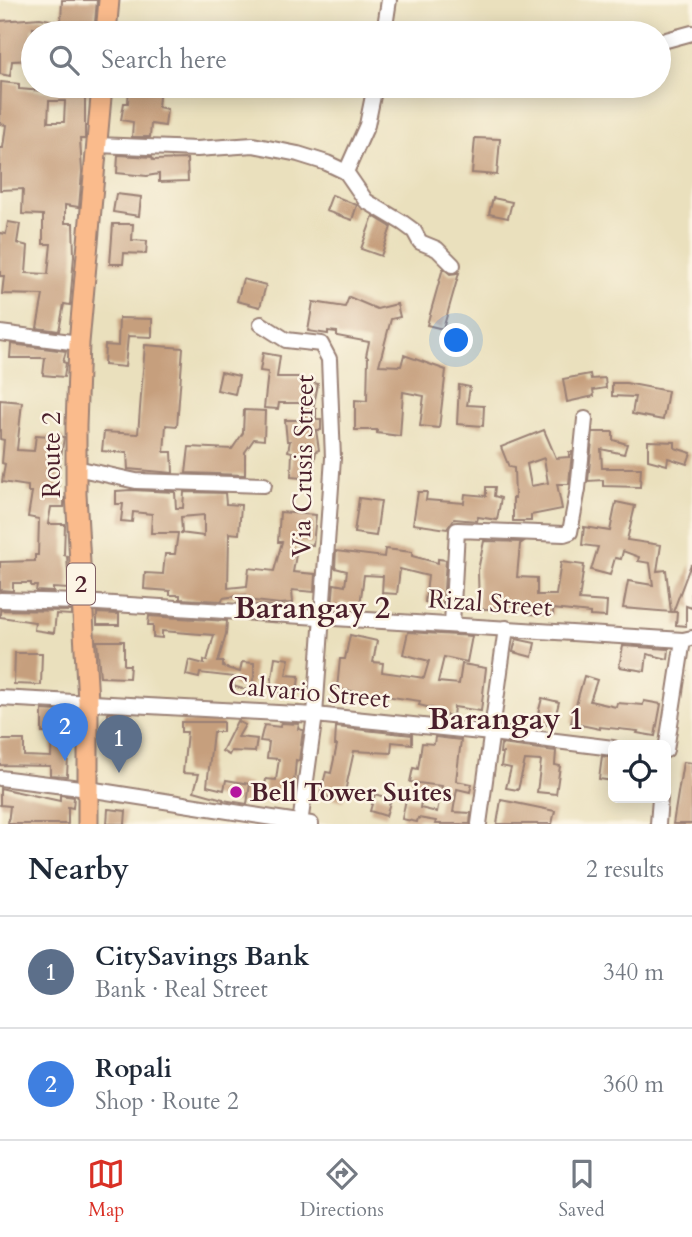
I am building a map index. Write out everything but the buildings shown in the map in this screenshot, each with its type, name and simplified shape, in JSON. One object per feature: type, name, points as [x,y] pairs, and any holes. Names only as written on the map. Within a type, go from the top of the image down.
[{"type":"highway","points":[[107,21],[109,0]]},
{"type":"highway","name":"Route 2","points":[[88,824],[88,701],[76,426],[79,344],[101,98]]},
{"type":"street","points":[[386,21],[389,0]]},
{"type":"street","points":[[671,39],[692,33]]},
{"type":"street","points":[[346,172],[367,125],[374,98]]},
{"type":"street","points":[[97,145],[197,149],[253,145],[298,154],[346,172],[366,201],[414,231],[420,242],[438,249],[453,265]]},
{"type":"street","name":"Via Crusis Street","points":[[261,324],[286,340],[321,344],[329,359],[333,458],[323,617],[304,824]]},
{"type":"street","points":[[0,333],[79,344]]},
{"type":"street","points":[[452,624],[457,530],[564,534],[570,532],[578,489],[585,419]]},
{"type":"street","points":[[76,468],[136,481],[264,485]]},
{"type":"street","name":"Rizal Street","points":[[0,600],[82,602],[687,639]]},
{"type":"street","points":[[480,824],[506,628]]},
{"type":"street","points":[[668,740],[687,639]]},
{"type":"street","name":"Calvario Street","points":[[0,698],[315,715],[608,747]]},
{"type":"street","points":[[0,778],[88,789],[304,824]]},
{"type":"street","points":[[658,824],[660,803]]},
{"type":"place","name":"Ropali","points":[[65,761]]},
{"type":"place","name":"CitySavings Bank","points":[[119,773]]},
{"type":"place","name":"Bell Tower Suites","points":[[236,792]]},
{"type":"district","name":"Barangay 2","points":[[312,608]]},
{"type":"district","name":"Barangay 1","points":[[506,719]]}]
